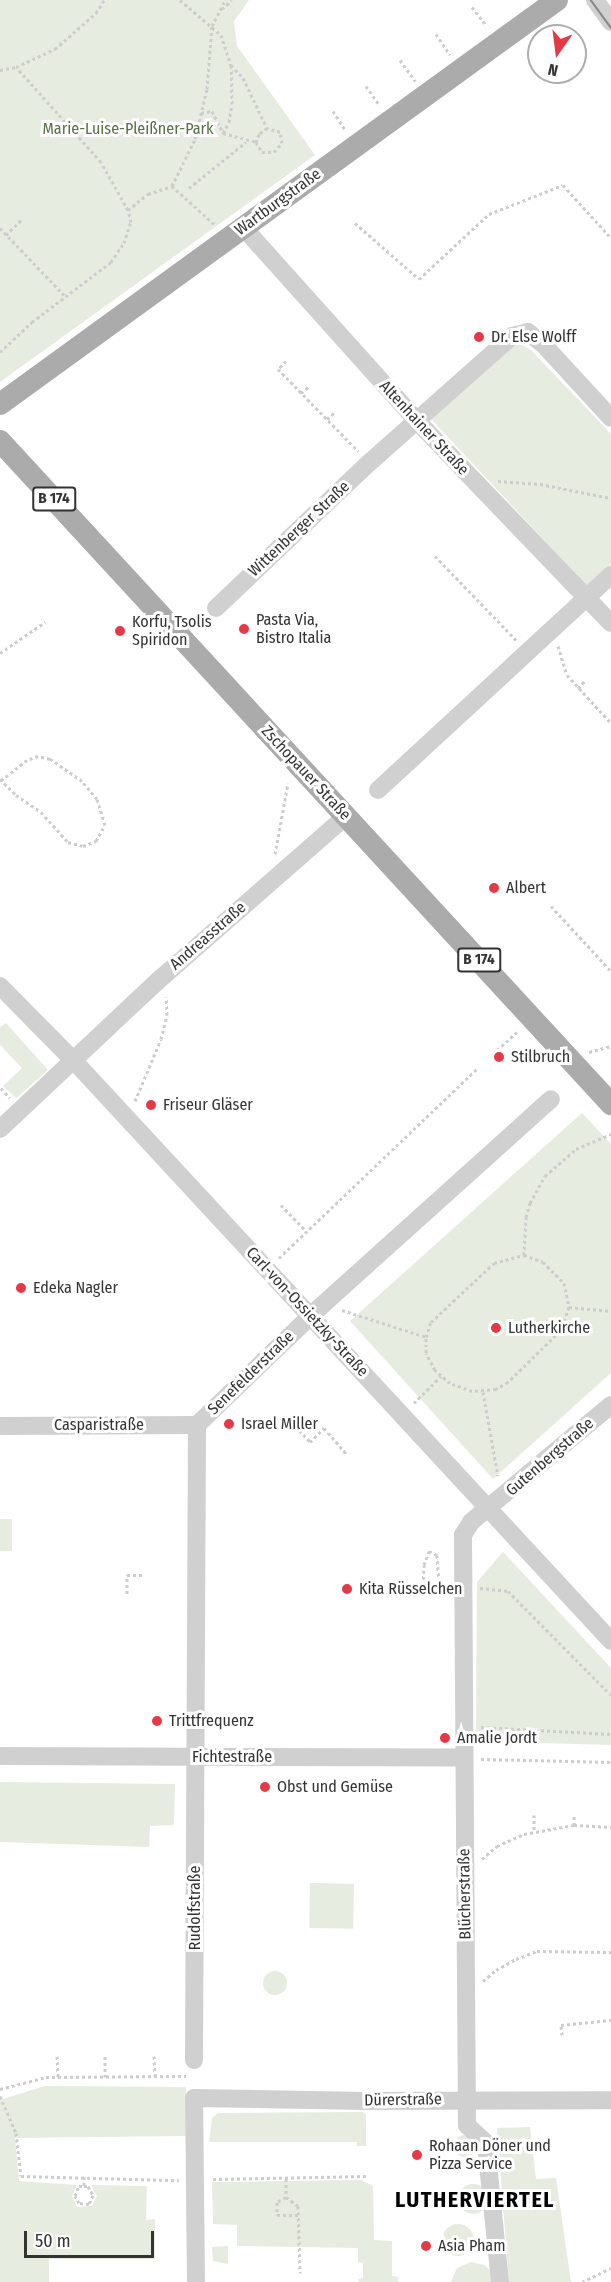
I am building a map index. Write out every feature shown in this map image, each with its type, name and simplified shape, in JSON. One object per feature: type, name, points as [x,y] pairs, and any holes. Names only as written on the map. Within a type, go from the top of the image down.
[{"type":"main road","name":"Wartburgstraße","points":[[0,404],[557,0]]},
{"type":"main road","name":"Zschopauer Straße","points":[[0,441],[611,1104]]},
{"type":"street","points":[[595,0],[611,22]]},
{"type":"street","name":"Altenhainer Straße","points":[[235,233],[611,623]]},
{"type":"street","name":"Wittenberger Straße","points":[[216,608],[369,463],[512,336],[528,332],[543,344],[611,418]]},
{"type":"street","points":[[378,790],[611,575]]},
{"type":"street","name":"Andreasstraße","points":[[0,1130],[75,1062],[160,978],[346,816]]},
{"type":"street","name":"Carl-von-Ossietzky-Straße","points":[[0,986],[75,1062],[267,1270],[317,1310],[402,1414],[496,1504],[611,1641]]},
{"type":"street","name":"Senefelderstraße","points":[[194,1756],[197,1425],[317,1310],[551,1099]]},
{"type":"street","name":"Gutenbergstraße","points":[[496,1504],[611,1405]]},
{"type":"street","name":"Casparistraße","points":[[0,1426],[197,1425]]},
{"type":"street","name":"Blücherstraße","points":[[496,1504],[471,1522],[463,1535],[462,1586],[467,2126],[486,2143],[500,2282]]},
{"type":"street","name":"Fichtestraße","points":[[0,1756],[463,1758]]},
{"type":"street","name":"Rudolfstraße","points":[[194,1756],[194,2068]]},
{"type":"street","name":"Dürerstraße","points":[[194,2180],[194,2098],[367,2101],[611,2100]]},
{"type":"street","points":[[194,2180],[196,2282]]},
{"type":"path","points":[[0,70],[16,67],[62,44],[96,13],[104,0]]},
{"type":"path","points":[[180,0],[221,35],[231,65],[230,122],[223,133]]},
{"type":"path","points":[[128,210],[148,194],[172,186],[195,139],[207,89],[212,26],[225,0]]},
{"type":"path","points":[[221,10],[232,0]]},
{"type":"path","points":[[472,6],[499,41]]},
{"type":"path","points":[[435,34],[460,69]]},
{"type":"path","points":[[400,60],[424,95]]},
{"type":"path","points":[[231,65],[243,78],[267,128],[280,132],[282,143],[274,152],[262,152],[256,142]]},
{"type":"path","points":[[0,352],[64,295],[88,281],[111,262],[124,243],[131,222],[128,210],[101,162],[16,67]]},
{"type":"path","points":[[366,86],[389,120]]},
{"type":"path","points":[[201,113],[212,111],[223,133],[256,142]]},
{"type":"path","points":[[256,142],[259,134],[267,128]]},
{"type":"path","points":[[189,188],[247,141]]},
{"type":"path","points":[[355,223],[419,279],[489,214],[562,185],[611,238]]},
{"type":"path","points":[[172,186],[216,225],[235,233]]},
{"type":"path","points":[[6,235],[22,219]]},
{"type":"path","points":[[0,228],[64,295]]},
{"type":"path","points":[[286,361],[278,369],[369,463]]},
{"type":"path","points":[[301,393],[309,386]]},
{"type":"path","points":[[327,419],[334,413]]},
{"type":"path","points":[[472,479],[540,484],[611,498]]},
{"type":"path","points":[[435,556],[527,652]]},
{"type":"path","points":[[0,653],[45,622]]},
{"type":"path","points":[[547,633],[558,645],[567,675],[611,723]]},
{"type":"path","points":[[578,688],[585,681]]},
{"type":"path","points":[[38,756],[50,759],[82,781],[97,799],[105,825],[96,841],[83,846],[68,842],[41,812],[16,795],[1,779],[27,759],[38,756]]},
{"type":"path","points":[[270,882],[293,758]]},
{"type":"path","points":[[551,906],[611,971]]},
{"type":"path","points":[[127,1118],[161,1039],[167,1015],[166,995],[160,978]]},
{"type":"path","points":[[497,1050],[532,1018]]},
{"type":"path","points":[[585,1053],[611,1046]]},
{"type":"path","points":[[267,1270],[478,1068]]},
{"type":"path","points":[[1,1088],[7,1094]]},
{"type":"path","points":[[524,1255],[526,1217],[530,1203],[545,1176],[576,1149],[611,1134]]},
{"type":"path","points":[[281,1205],[306,1231]]},
{"type":"path","points":[[524,1255],[543,1262],[557,1275],[566,1289],[569,1308],[564,1323],[554,1340],[508,1382],[496,1389],[483,1392],[460,1388],[441,1376],[429,1362],[426,1336],[431,1322],[494,1263],[524,1255]]},
{"type":"path","points":[[569,1308],[611,1311]]},
{"type":"path","points":[[317,1310],[426,1336]]},
{"type":"path","points":[[402,1414],[441,1376]]},
{"type":"path","points":[[483,1392],[496,1504]]},
{"type":"path","points":[[287,1417],[310,1442],[324,1428],[348,1454]]},
{"type":"path","points":[[423,1585],[424,1565],[429,1551],[437,1556],[439,1586]]},
{"type":"path","points":[[127,1594],[127,1575],[143,1575]]},
{"type":"path","points":[[406,1585],[462,1586],[508,1591],[611,1695]]},
{"type":"path","points":[[463,1726],[611,1734]]},
{"type":"path","points":[[463,1758],[611,1762]]},
{"type":"path","points":[[534,1815],[534,1832]]},
{"type":"path","points":[[574,1815],[574,1825]]},
{"type":"path","points":[[464,1873],[496,1846],[534,1832],[574,1825],[611,1827]]},
{"type":"path","points":[[466,1997],[496,1970],[537,1951],[611,1952]]},
{"type":"path","points":[[562,2035],[561,2025],[611,2020]]},
{"type":"path","points":[[57,2056],[58,2077]]},
{"type":"path","points":[[105,2056],[105,2077]]},
{"type":"path","points":[[154,2056],[155,2076]]},
{"type":"path","points":[[0,2089],[26,2081],[58,2077],[155,2076],[194,2068]]},
{"type":"path","points":[[0,2096],[16,2133],[21,2176],[194,2180],[367,2176]]},
{"type":"path","points":[[84,2177],[84,2186]]},
{"type":"path","points":[[286,2178],[286,2197]]},
{"type":"path","points":[[79,2186],[84,2186],[88,2186],[93,2195],[89,2204],[79,2203],[75,2196],[79,2186]]},
{"type":"path","points":[[286,2197],[298,2206],[300,2273]]},
{"type":"path","points":[[286,2197],[277,2202],[277,2215],[298,2215]]},
{"type":"path","points":[[582,2282],[611,2268]]},
{"type":"green space","name":"Marie-Luise-Pleißner-Park","points":[[0,0],[249,0],[234,21],[237,46],[315,155],[0,382]]},
{"type":"green space","points":[[520,344],[531,350],[611,434],[611,564],[587,586],[431,419],[509,347]]},
{"type":"green space","points":[[6,1023],[48,1070],[16,1098],[3,1086],[22,1068],[0,1045],[0,1027]]},
{"type":"green space","points":[[582,1113],[611,1144],[611,1373],[493,1479],[350,1321]]},
{"type":"green space","points":[[0,1519],[12,1519],[12,1551],[0,1551]]},
{"type":"green space","points":[[503,1552],[611,1668],[611,1745],[476,1741],[477,1582]]},
{"type":"green space","points":[[0,1782],[175,1784],[174,1825],[150,1826],[149,1847],[0,1842]]},
{"type":"green space","points":[[310,1883],[354,1884],[353,1929],[309,1928]]},
{"type":"green space","points":[[275,1971],[280,1972],[286,1978],[286,1988],[280,1994],[275,1995],[270,1994],[264,1988],[263,1983],[264,1978],[270,1972]]},
{"type":"green space","points":[[45,2086],[186,2087],[186,2136],[15,2138],[19,2181],[77,2185],[72,2196],[77,2207],[92,2206],[97,2196],[91,2185],[147,2186],[146,2220],[155,2219],[155,2259],[49,2259],[49,2282],[0,2282],[0,2100]]},
{"type":"green space","points":[[363,2112],[366,2115],[366,2146],[357,2146],[357,2142],[209,2142],[212,2118],[218,2113]]},
{"type":"green space","points":[[530,2127],[536,2179],[556,2178],[571,2282],[509,2282],[497,2128]]},
{"type":"green space","points":[[465,2135],[473,2138],[476,2146],[473,2154],[465,2157],[457,2154],[454,2146],[457,2138]]},
{"type":"green space","points":[[361,2180],[373,2186],[374,2240],[392,2241],[392,2276],[398,2277],[398,2282],[359,2282],[358,2279],[363,2278],[363,2263],[358,2262],[358,2248],[237,2246],[237,2225],[213,2224],[212,2182]]},
{"type":"green space","points":[[473,2184],[479,2185],[487,2193],[487,2205],[479,2213],[473,2214],[467,2213],[459,2205],[458,2199],[459,2193],[467,2185]]},
{"type":"green space","points":[[458,2224],[469,2229],[474,2240],[469,2251],[458,2256],[447,2251],[442,2240],[447,2229]]},
{"type":"green space","points":[[228,2246],[228,2264],[213,2261],[212,2247]]},
{"type":"green space","points":[[471,2262],[484,2265],[490,2270],[494,2282],[451,2282],[457,2268]]},
{"type":"tram line","points":[[591,0],[611,28]]},
{"type":"place","name":"Dr. Else Wolff","points":[[479,337]]},
{"type":"place","name":"Pasta Via, Bistro Italia","points":[[244,629]]},
{"type":"place","name":"Korfu, Tsolis Spiridon","points":[[120,631]]},
{"type":"place","name":"Albert","points":[[494,888]]},
{"type":"place","name":"Stilbruch","points":[[499,1057]]},
{"type":"place","name":"Friseur Gläser","points":[[151,1105]]},
{"type":"place","name":"Edeka Nagler","points":[[21,1288]]},
{"type":"place","name":"Lutherkirche","points":[[496,1328]]},
{"type":"place","name":"Israel Miller","points":[[229,1424]]},
{"type":"place","name":"Kita Rüsselchen","points":[[347,1589]]},
{"type":"place","name":"Trittfrequenz","points":[[157,1721]]},
{"type":"place","name":"Amalie Jordt","points":[[445,1738]]},
{"type":"place","name":"Obst und Gemüse","points":[[265,1787]]},
{"type":"place","name":"Rohaan Döner und Pizza Service","points":[[417,2155]]},
{"type":"place","name":"Asia Pham","points":[[426,2246]]},
{"type":"district","name":"LUTHERVIERTEL","points":[[475,2200]]}]
